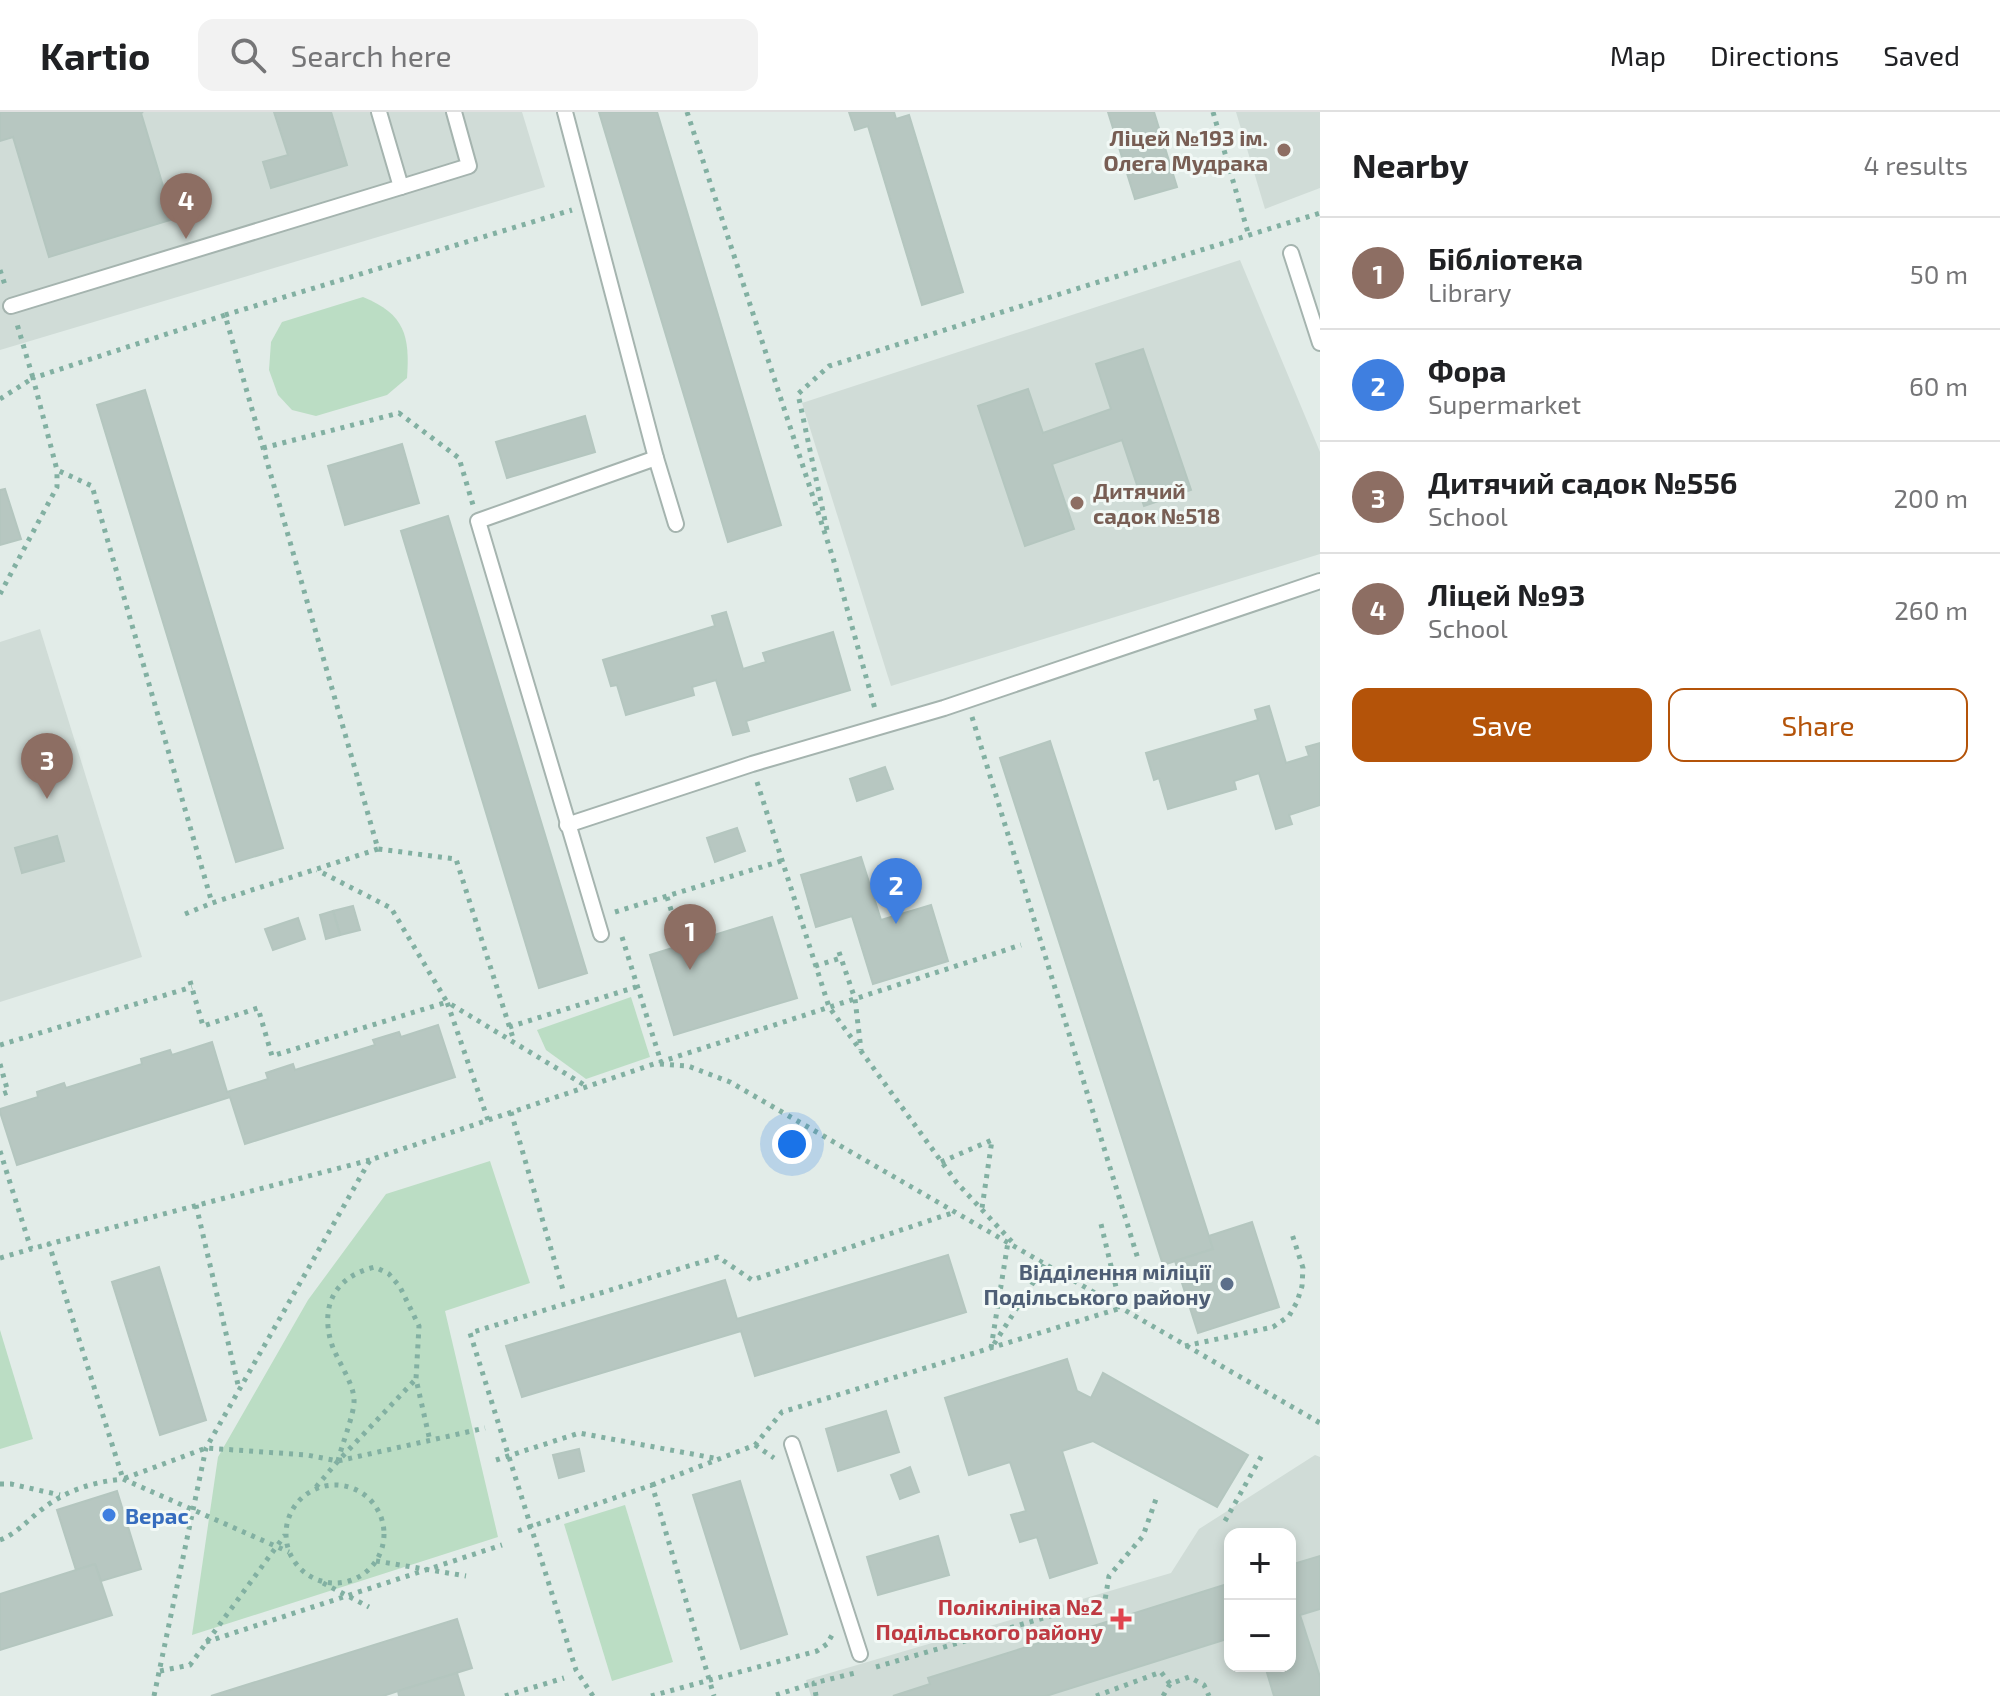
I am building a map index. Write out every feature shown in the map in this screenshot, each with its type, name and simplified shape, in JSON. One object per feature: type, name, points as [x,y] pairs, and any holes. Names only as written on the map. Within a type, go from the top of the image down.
[{"type":"lane","points":[[379,112],[401,187]]},
{"type":"lane","points":[[11,306],[469,166],[454,112]]},
{"type":"lane","points":[[565,112],[676,524]]},
{"type":"lane","points":[[1291,253],[1320,343]]},
{"type":"lane","points":[[601,934],[478,521],[656,458]]},
{"type":"lane","points":[[567,825],[752,764],[958,703],[1320,581]]},
{"type":"lane","points":[[792,1444],[860,1654]]},
{"type":"path","points":[[687,112],[833,558],[877,713]]},
{"type":"path","points":[[1213,112],[1249,236]]},
{"type":"path","points":[[0,399],[33,378],[225,315],[589,205]]},
{"type":"path","points":[[833,558],[798,394],[829,366],[1320,213]]},
{"type":"path","points":[[0,270],[57,470],[57,487],[0,594]]},
{"type":"path","points":[[225,315],[378,849]]},
{"type":"path","points":[[263,448],[399,413],[459,458],[478,521]]},
{"type":"path","points":[[57,470],[92,486],[212,903]]},
{"type":"path","points":[[971,716],[1138,1259]]},
{"type":"path","points":[[752,764],[829,1007],[941,1162],[1018,1248]]},
{"type":"path","points":[[185,914],[378,849],[456,859],[514,1041]]},
{"type":"path","points":[[657,1063],[615,911],[781,861]]},
{"type":"path","points":[[316,870],[391,908],[447,1002],[488,1120]]},
{"type":"path","points":[[667,897],[677,929]]},
{"type":"path","points":[[0,1258],[370,1160],[1021,945]]},
{"type":"path","points":[[815,966],[840,955],[855,999],[861,1051]]},
{"type":"path","points":[[0,1045],[191,984],[203,1026],[258,1008],[272,1056],[447,1002],[587,1087]]},
{"type":"path","points":[[509,1027],[636,987]]},
{"type":"path","points":[[657,1063],[688,1066],[730,1082],[1320,1423]]},
{"type":"path","points":[[0,1064],[8,1092],[0,1095]]},
{"type":"path","points":[[511,1112],[563,1290]]},
{"type":"path","points":[[941,1162],[992,1140],[982,1209]]},
{"type":"path","points":[[0,1151],[31,1249]]},
{"type":"path","points":[[154,1696],[206,1448],[370,1160]]},
{"type":"path","points":[[196,1205],[239,1389]]},
{"type":"path","points":[[593,1696],[586,1690],[576,1670],[470,1333],[718,1257],[752,1280],[955,1212]]},
{"type":"path","points":[[1101,1224],[1121,1308]]},
{"type":"path","points":[[1185,1346],[1273,1327],[1289,1316],[1302,1286],[1303,1268],[1291,1231]]},
{"type":"path","points":[[991,1348],[1008,1242]]},
{"type":"path","points":[[49,1244],[123,1479],[289,1552]]},
{"type":"path","points":[[991,1348],[1045,1264]]},
{"type":"path","points":[[338,1461],[354,1400],[331,1343],[328,1318],[331,1299],[344,1279],[375,1267],[389,1274],[400,1287],[419,1326],[416,1379],[430,1441]]},
{"type":"path","points":[[518,1531],[652,1485],[755,1445],[782,1412],[1121,1308]]},
{"type":"path","points":[[160,1671],[190,1665],[285,1534],[293,1508],[315,1489],[416,1379]]},
{"type":"path","points":[[0,1540],[10,1536],[61,1495],[101,1481],[123,1479],[206,1448],[307,1455],[338,1461],[485,1428]]},
{"type":"path","points":[[496,1460],[579,1433],[720,1459]]},
{"type":"path","points":[[755,1445],[784,1465]]},
{"type":"path","points":[[1225,1521],[1262,1455]]},
{"type":"path","points":[[0,1484],[61,1495]]},
{"type":"path","points":[[312,1578],[326,1583],[343,1583],[369,1570],[376,1561],[384,1538],[377,1509],[366,1496],[351,1487],[338,1485],[315,1489]]},
{"type":"path","points":[[652,1485],[714,1696]]},
{"type":"path","points":[[776,1696],[1105,1600],[1109,1576],[1143,1536],[1156,1499]]},
{"type":"path","points":[[285,1534],[289,1552],[298,1567],[312,1578],[369,1607]]},
{"type":"path","points":[[206,1642],[502,1545]]},
{"type":"path","points":[[376,1561],[466,1576]]},
{"type":"path","points":[[651,1696],[817,1651],[827,1644],[834,1627]]},
{"type":"path","points":[[1096,1696],[1161,1672],[1170,1684]]},
{"type":"path","points":[[1163,1696],[1170,1684],[1189,1677],[1204,1685],[1209,1696]]},
{"type":"path","points":[[505,1696],[564,1678]]},
{"type":"path","points":[[814,1683],[816,1696]]},
{"type":"shaded area","points":[[0,112],[522,112],[545,187],[0,350]]},
{"type":"shaded area","name":"Ліцей №193 ім. Олега Мудрака","points":[[1236,112],[1320,112],[1320,188],[1265,209]]},
{"type":"shaded area","name":"Дитячий садок №518","points":[[1240,260],[1320,452],[1320,554],[891,686],[802,403]]},
{"type":"shaded area","points":[[40,629],[142,957],[0,1002],[0,642]]},
{"type":"shaded area","name":"Поліклініка №2 Подільського району","points":[[1315,1455],[1320,1457],[1320,1696],[811,1696],[806,1680],[1171,1573],[1199,1529]]},
{"type":"green space","points":[[363,297],[388,311],[402,328],[407,350],[407,378],[387,395],[316,416],[292,410],[278,395],[269,370],[271,342],[282,322]]},
{"type":"green space","points":[[631,997],[650,1057],[586,1079],[546,1050],[537,1030]]},
{"type":"green space","points":[[490,1161],[530,1283],[445,1311],[498,1537],[192,1635],[218,1457],[308,1300],[386,1194]]},
{"type":"green space","points":[[0,1330],[33,1439],[0,1449]]},
{"type":"green space","points":[[625,1505],[673,1662],[612,1681],[564,1524]]},
{"type":"building","points":[[0,112],[143,112],[173,219],[49,257],[13,137],[0,141]]},
{"type":"building","points":[[274,112],[331,112],[347,165],[271,188],[263,162],[288,155]]},
{"type":"building","points":[[599,112],[657,112],[781,525],[728,542]]},
{"type":"building","points":[[849,112],[894,112],[896,119],[909,115],[963,292],[922,305],[868,126],[855,130]]},
{"type":"building","points":[[1108,112],[1154,112],[1177,187],[1135,199]]},
{"type":"building","points":[[1143,349],[1191,490],[1144,506],[1122,440],[1052,464],[1074,529],[1025,546],[978,406],[1028,389],[1043,433],[1111,409],[1096,364]]},
{"type":"building","points":[[145,390],[283,848],[236,862],[97,405]]},
{"type":"building","points":[[585,416],[595,452],[507,478],[496,442]]},
{"type":"building","points":[[402,444],[419,503],[345,525],[328,466]]},
{"type":"building","points":[[5,489],[21,539],[0,545],[0,490]]},
{"type":"building","points":[[448,516],[587,973],[539,988],[401,531]]},
{"type":"building","points":[[726,612],[743,669],[766,662],[763,653],[833,632],[850,690],[746,721],[749,731],[733,735],[716,680],[692,687],[694,695],[626,715],[617,685],[611,686],[603,660],[715,626],[712,616]]},
{"type":"building","points":[[1269,706],[1286,763],[1309,756],[1306,747],[1320,743],[1320,805],[1289,815],[1292,824],[1276,829],[1259,773],[1234,781],[1236,789],[1168,809],[1159,778],[1154,780],[1146,753],[1258,720],[1255,710]]},
{"type":"building","points":[[1050,741],[1213,1249],[1163,1265],[1000,758]]},
{"type":"building","points":[[885,767],[893,789],[857,801],[850,779]]},
{"type":"building","points":[[737,828],[745,851],[715,862],[707,838]]},
{"type":"building","points":[[57,836],[64,861],[22,873],[15,848]]},
{"type":"building","points":[[861,857],[881,920],[931,905],[948,961],[873,984],[852,916],[816,927],[801,875]]},
{"type":"building","points":[[353,906],[360,930],[340,935],[333,911]]},
{"type":"building","points":[[333,911],[340,935],[326,939],[320,915]]},
{"type":"building","points":[[772,917],[797,998],[674,1035],[650,955]]},
{"type":"building","points":[[298,918],[305,939],[273,950],[265,929]]},
{"type":"building","points":[[438,1025],[455,1077],[245,1144],[230,1097],[17,1165],[0,1112],[0,1109],[38,1097],[37,1092],[64,1083],[66,1088],[142,1064],[141,1059],[170,1050],[172,1055],[212,1042],[227,1092],[268,1079],[266,1073],[293,1064],[295,1070],[375,1045],[373,1040],[399,1032],[401,1037]]},
{"type":"building","name":"Відділення міліції Подільського району","points":[[1252,1222],[1279,1307],[1198,1333],[1175,1261],[1213,1249],[1209,1236]]},
{"type":"building","points":[[948,1255],[966,1312],[755,1376],[741,1331],[522,1397],[506,1346],[725,1280],[737,1319]]},
{"type":"building","points":[[159,1267],[206,1420],[160,1435],[112,1282]]},
{"type":"building","points":[[1067,1359],[1077,1391],[1091,1398],[1103,1373],[1248,1455],[1217,1507],[1093,1441],[1062,1451],[1097,1563],[1050,1578],[1037,1537],[1020,1542],[1011,1515],[1026,1511],[1010,1462],[969,1475],[945,1398]]},
{"type":"building","points":[[886,1411],[899,1452],[838,1471],[826,1429]]},
{"type":"building","points":[[579,1449],[584,1471],[559,1478],[553,1455]]},
{"type":"building","points":[[910,1467],[919,1492],[900,1499],[891,1475]]},
{"type":"building","points":[[740,1481],[787,1634],[741,1649],[693,1495]]},
{"type":"building","points":[[117,1491],[141,1569],[101,1581],[95,1564],[76,1570],[57,1510]]},
{"type":"building","points":[[938,1536],[949,1575],[878,1595],[867,1557]]},
{"type":"building","points":[[1320,1556],[1320,1609],[1300,1615],[1320,1677],[1320,1696],[1274,1696],[1267,1672],[1296,1672],[1296,1563]]},
{"type":"building","points":[[95,1564],[112,1615],[0,1650],[0,1594]]},
{"type":"building","points":[[1224,1585],[1224,1640],[1046,1696],[893,1696],[930,1684],[928,1678]]},
{"type":"building","points":[[457,1619],[472,1668],[383,1696],[211,1696]]},
{"type":"building","points":[[457,1673],[464,1696],[399,1696],[398,1691]]},
{"type":"place","name":"Ліцей №193 ім. Олега Мудрака","points":[[1284,150]]},
{"type":"place","name":"Ліцей №93","points":[[186,239]]},
{"type":"place","name":"Дитячий садок №518","points":[[1077,503]]},
{"type":"place","name":"Дитячий садок №556","points":[[47,799]]},
{"type":"place","name":"Фора","points":[[896,924]]},
{"type":"place","name":"Бібліотека","points":[[690,970]]},
{"type":"place","name":"Відділення міліції Подільського району","points":[[1227,1284]]},
{"type":"place","name":"Верас","points":[[109,1515]]},
{"type":"place","name":"Поліклініка №2 Подільського району","points":[[1121,1619]]}]
